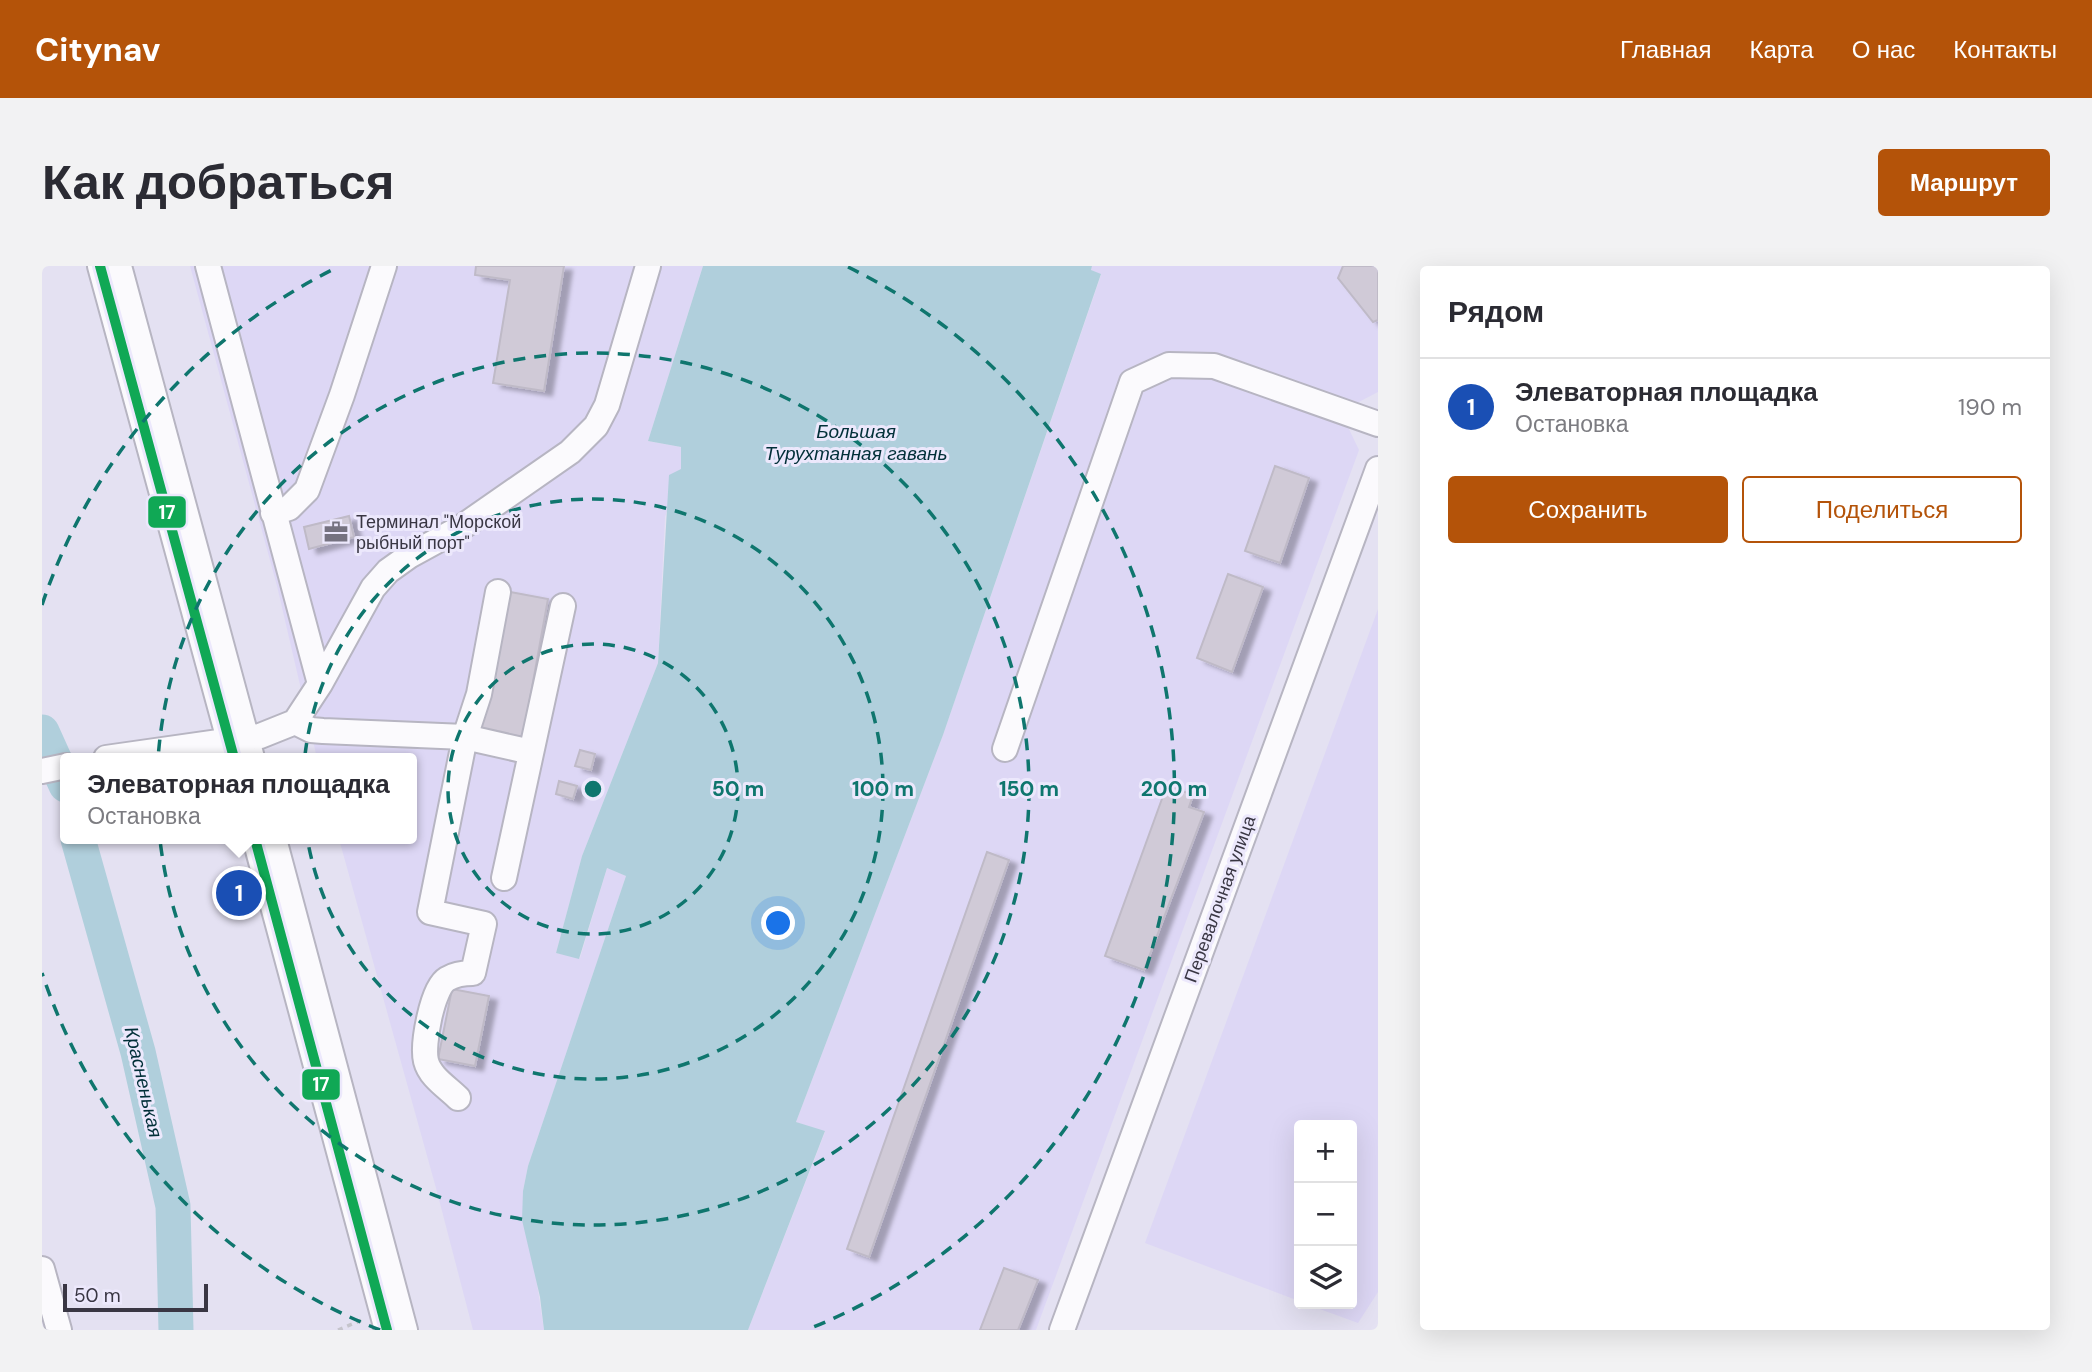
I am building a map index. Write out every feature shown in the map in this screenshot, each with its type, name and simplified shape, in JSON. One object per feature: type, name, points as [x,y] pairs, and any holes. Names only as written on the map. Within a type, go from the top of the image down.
[{"type":"street","points":[[100,266],[241,749]]},
{"type":"street","points":[[119,266],[241,749]]},
{"type":"street","points":[[208,266],[320,684]]},
{"type":"street","points":[[273,513],[289,508],[307,490],[342,395],[384,266]]},
{"type":"street","points":[[181,753],[241,749],[295,722],[320,684],[373,588],[388,571],[409,556],[462,527],[570,452],[596,426],[607,405],[648,266]]},
{"type":"street","points":[[1005,749],[1132,382],[1169,365],[1214,366],[1378,424]]},
{"type":"street","name":"Перевалочная улица","points":[[1062,1330],[1378,469]]},
{"type":"street","points":[[458,1097],[433,1075],[426,1062],[425,1044],[437,989],[444,979],[457,974],[473,973],[484,924],[430,912],[465,737],[479,694],[498,592]]},
{"type":"street","points":[[504,878],[563,606]]},
{"type":"street","points":[[295,722],[311,730],[465,737],[531,752]]},
{"type":"street","points":[[42,771],[60,767]]},
{"type":"street","points":[[257,844],[387,1330]]},
{"type":"street","points":[[275,844],[405,1330]]},
{"type":"street","points":[[42,1269],[58,1330]]},
{"type":"path","points":[[338,1330],[364,1319]]},
{"type":"shaded area","points":[[190,266],[703,266],[648,441],[681,447],[681,469],[665,517],[658,663],[582,856],[556,953],[580,958],[607,868],[626,876],[528,1166],[523,1191],[544,1330],[473,1330],[340,844],[417,844],[417,753],[316,753],[277,586]]},
{"type":"shaded area","points":[[1092,266],[1378,266],[1378,392],[1353,405],[1347,425],[1359,450],[1036,1330],[748,1330],[825,1132],[796,1122],[943,735],[1101,275],[1091,270]]},
{"type":"shaded area","points":[[1378,609],[1378,1292],[1358,1323],[1320,1309],[1357,1309],[1357,1120],[1294,1120],[1294,1299],[1145,1243]]},
{"type":"water","name":"Большая Турухтанная гавань","points":[[703,266],[1092,266],[1091,270],[1101,274],[943,735],[796,1122],[825,1131],[748,1330],[544,1330],[540,1297],[522,1220],[523,1191],[528,1166],[626,876],[607,868],[579,959],[556,953],[582,856],[658,663],[669,475],[681,469],[681,447],[648,441]]},
{"type":"building","points":[[476,266],[564,266],[544,391],[493,383],[510,280],[475,275]]},
{"type":"building","points":[[1343,266],[1378,266],[1378,320],[1373,322],[1338,278]]},
{"type":"building","points":[[1275,466],[1309,478],[1280,563],[1245,551]]},
{"type":"building","points":[[349,516],[354,537],[309,549],[304,527]]},
{"type":"building","points":[[1228,574],[1263,587],[1232,672],[1197,658]]},
{"type":"building","points":[[505,591],[548,599],[523,737],[481,729]]},
{"type":"building","points":[[580,750],[595,754],[591,770],[575,766]]},
{"type":"building","points":[[559,781],[577,786],[573,799],[556,794]]},
{"type":"building","points":[[1167,785],[1193,795],[1189,807],[1204,812],[1144,970],[1105,956]]},
{"type":"building","points":[[987,852],[1009,860],[869,1257],[847,1249]]},
{"type":"building","points":[[452,989],[489,996],[475,1066],[438,1059]]},
{"type":"building","points":[[1004,1268],[1038,1280],[1018,1330],[980,1330]]},
{"type":"waterway","name":"Красненькая","points":[[42,732],[60,772]]},
{"type":"waterway","name":"Красненькая","points":[[79,844],[138,1052],[173,1206],[176,1330]]},
{"type":"transit line","name":"17","points":[[100,266],[233,753]]},
{"type":"transit line","name":"17","points":[[256,844],[387,1330]]},
{"type":"place","name":"Терминал \"Морской рыбный порт\"","points":[[336,532]]},
{"type":"place","name":"Элеваторная площадка","points":[[239,893]]}]
